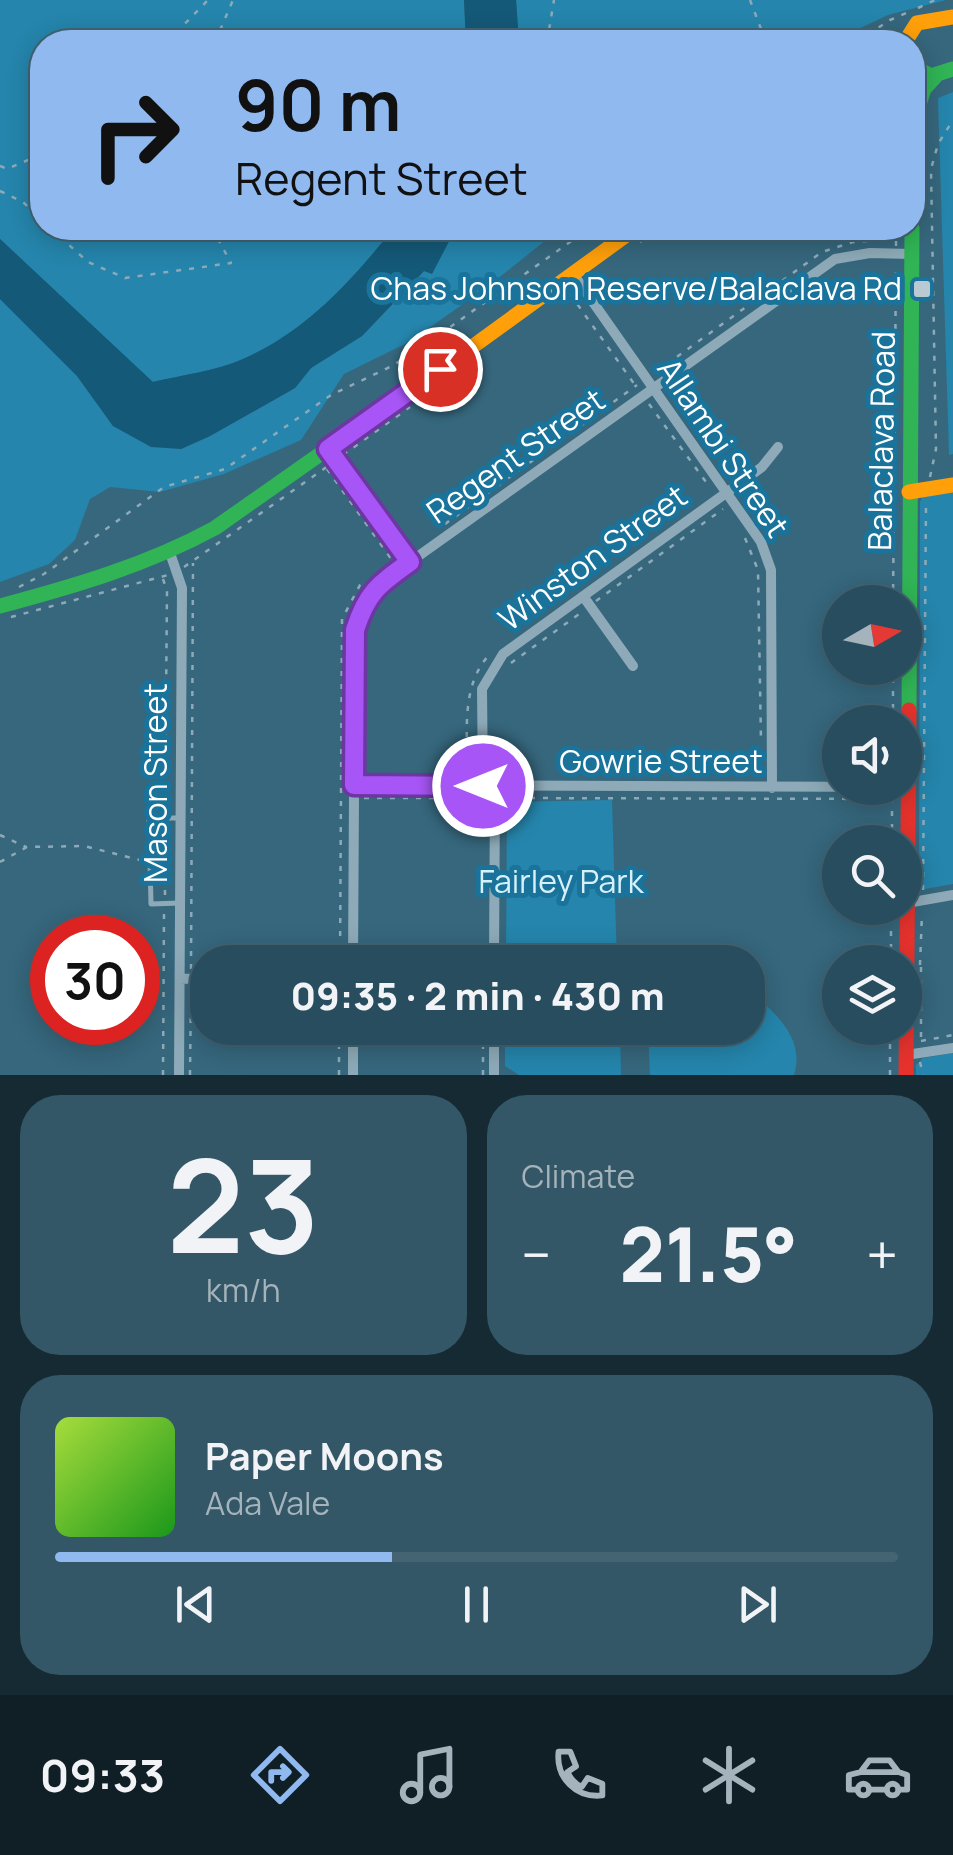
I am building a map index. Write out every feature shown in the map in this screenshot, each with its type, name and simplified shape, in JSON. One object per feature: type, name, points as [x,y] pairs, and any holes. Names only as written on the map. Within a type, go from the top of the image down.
[{"type":"street","points":[[912,30],[917,22],[949,19]]},
{"type":"street","points":[[925,74],[936,76],[953,70]]},
{"type":"street","points":[[925,88],[936,76]]},
{"type":"street","points":[[0,606],[122,573],[170,553],[234,517],[620,240]]},
{"type":"street","name":"Balaclava Road","points":[[900,705],[908,492],[904,253],[908,240]]},
{"type":"street","name":"Regent Street","points":[[354,945],[359,785],[355,630],[363,605],[375,587],[402,559],[835,259],[857,254],[904,253]]},
{"type":"street","name":"Allambi Street","points":[[574,275],[761,542],[771,570],[772,788]]},
{"type":"street","name":"Winston Street","points":[[494,945],[491,790],[482,690],[503,654],[587,601],[762,467],[778,447]]},
{"type":"street","points":[[328,449],[402,559]]},
{"type":"street","points":[[908,492],[953,486]]},
{"type":"street","name":"Mason Street","points":[[170,553],[182,580],[180,903],[185,979],[179,1075]]},
{"type":"street","points":[[587,601],[633,666]]},
{"type":"street","name":"Gowrie Street","points":[[359,785],[491,790],[822,789]]},
{"type":"street","points":[[922,901],[953,896]]},
{"type":"street","points":[[185,979],[190,979]]},
{"type":"street","points":[[353,1045],[353,1075]]},
{"type":"street","points":[[494,1045],[494,1075]]},
{"type":"street","name":"Balaclava Road","points":[[906,1075],[916,1045]]},
{"type":"street","points":[[916,1050],[953,1048]]},
{"type":"lane","points":[[180,818],[149,818],[151,904],[180,903]]},
{"type":"path","points":[[179,30],[208,0]]},
{"type":"path","points":[[220,30],[233,0]]},
{"type":"path","points":[[549,30],[554,0]]},
{"type":"path","points":[[750,0],[761,30]]},
{"type":"path","points":[[875,30],[935,0]]},
{"type":"path","points":[[911,825],[927,490],[936,449],[931,169],[938,144],[953,120]]},
{"type":"path","points":[[0,166],[7,169],[30,159]]},
{"type":"path","points":[[0,191],[30,209]]},
{"type":"path","points":[[63,240],[88,262],[124,278],[231,264],[218,240]]},
{"type":"path","points":[[11,590],[44,574],[164,487],[224,470],[331,395],[370,378],[422,347],[575,240]]},
{"type":"path","points":[[444,524],[654,387],[822,252],[852,242],[881,240]]},
{"type":"path","points":[[894,585],[904,253],[897,240]]},
{"type":"path","points":[[326,468],[402,559],[382,569]]},
{"type":"path","points":[[502,670],[587,601],[724,508]]},
{"type":"path","points":[[190,1075],[185,979],[193,563]]},
{"type":"path","points":[[340,945],[342,619],[360,585],[371,577]]},
{"type":"path","points":[[359,785],[363,798],[491,790],[822,791]]},
{"type":"path","points":[[0,835],[27,848]]},
{"type":"path","points":[[0,862],[27,848],[84,846],[150,863]]},
{"type":"path","points":[[916,1050],[953,1035]]},
{"type":"path","points":[[339,1075],[340,1045]]},
{"type":"path","points":[[483,1045],[483,1075]]},
{"type":"path","points":[[890,1045],[890,1075]]},
{"type":"path","points":[[916,1045],[923,1075]]},
{"type":"green space","points":[[0,0],[464,0],[465,30],[30,30],[30,240],[384,240],[326,303],[266,348],[210,370],[152,382],[0,239]]},
{"type":"green space","points":[[516,0],[946,0],[888,15],[856,30],[518,30]]},
{"type":"green space","points":[[953,92],[953,454],[949,455],[938,98]]},
{"type":"green space","points":[[450,240],[546,240],[409,342],[344,374],[301,440],[224,474],[160,492],[110,487],[90,499],[75,540],[49,564],[0,582],[0,299],[77,376],[113,426],[181,449],[295,388],[311,368],[362,336],[424,271],[432,273]]},
{"type":"green space","points":[[953,490],[953,884],[922,889],[920,502],[924,494]]},
{"type":"green space","name":"Fairley Park","points":[[612,800],[616,945],[506,945],[507,802]]},
{"type":"green space","points":[[765,1004],[785,1026],[795,1049],[794,1075],[650,1075],[649,1045],[765,1045]]},
{"type":"green space","points":[[505,1045],[620,1045],[621,1075],[519,1075],[505,1066]]},
{"type":"green space","points":[[953,1053],[953,1075],[916,1075],[916,1065],[923,1058]]},
{"type":"shaded area","points":[[464,0],[516,0],[518,30],[465,30]]},
{"type":"shaded area","points":[[0,239],[153,382],[233,363],[266,347],[327,303],[384,240],[450,240],[432,274],[424,271],[362,336],[311,368],[295,388],[181,449],[151,447],[113,426],[77,376],[0,299]]},
{"type":"traffic: fast","points":[[925,73],[931,76],[953,69]]},
{"type":"traffic: fast","points":[[925,88],[936,76]]},
{"type":"traffic: fast","points":[[909,705],[912,240]]},
{"type":"traffic: fast","points":[[0,606],[110,573],[215,528],[461,355]]},
{"type":"traffic: slow","points":[[913,30],[917,23],[953,17]]},
{"type":"traffic: slow","points":[[461,355],[619,240]]},
{"type":"traffic: slow","points":[[909,492],[953,485]]},
{"type":"traffic: jam","points":[[906,1075],[908,805]]},
{"type":"place","name":"Chas Johnson Reserve/Balaclava Rd","points":[[922,289]]},
{"type":"route","points":[[440,369],[328,449],[410,562],[375,587],[363,605],[355,630],[354,785],[483,786]]}]
